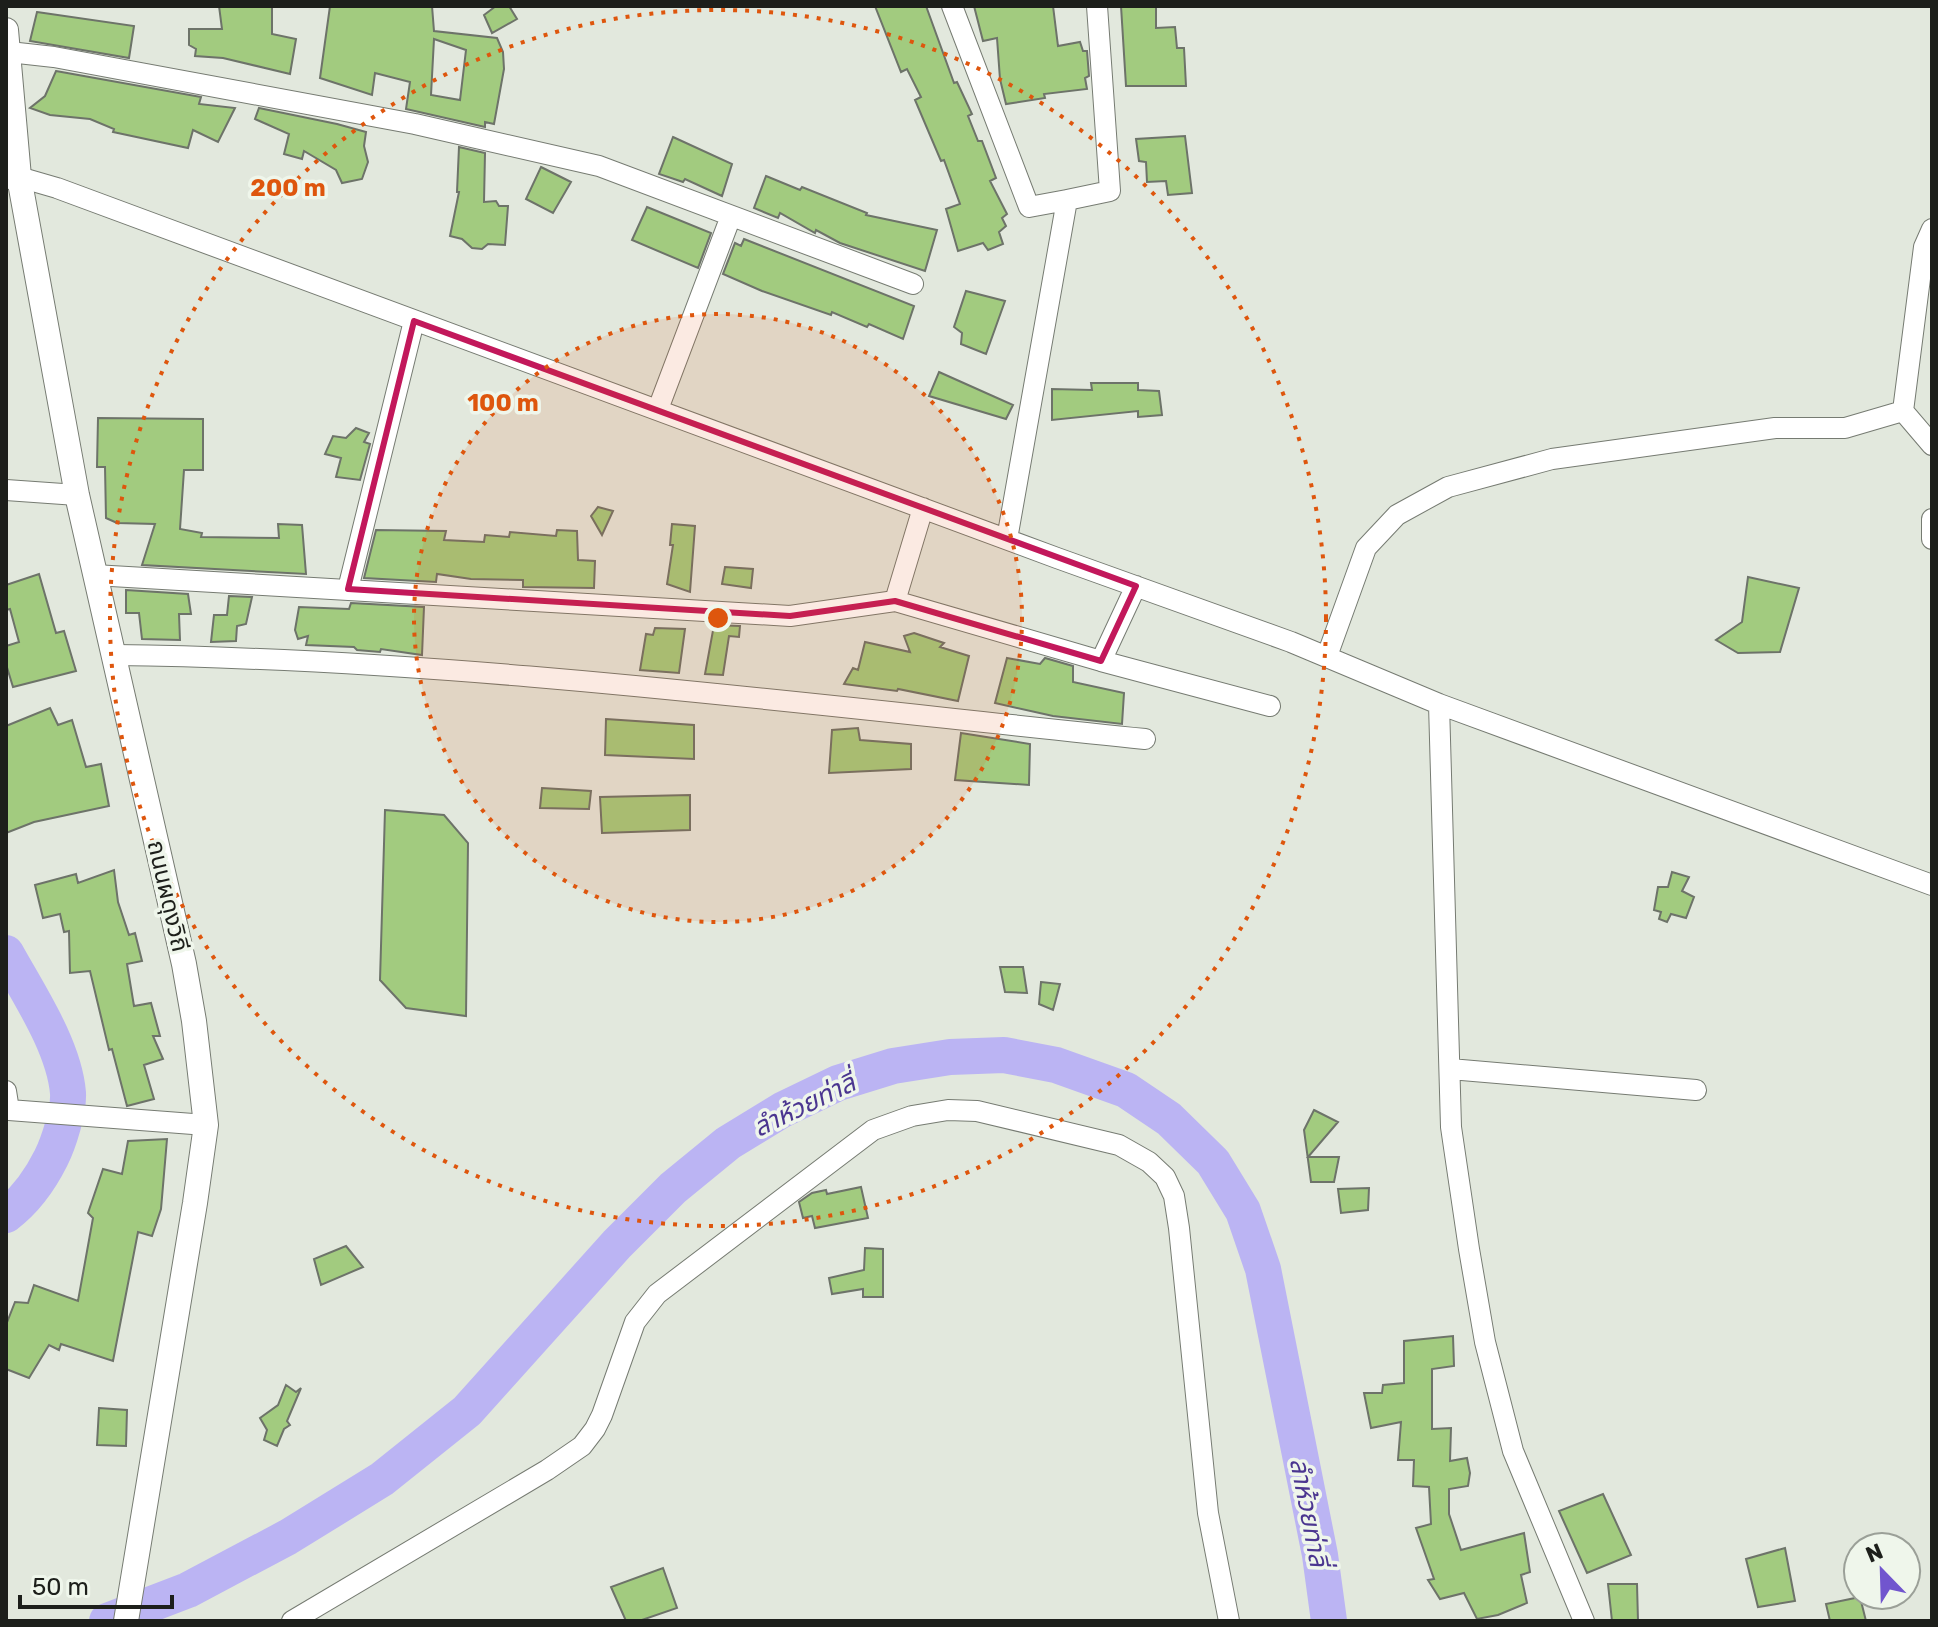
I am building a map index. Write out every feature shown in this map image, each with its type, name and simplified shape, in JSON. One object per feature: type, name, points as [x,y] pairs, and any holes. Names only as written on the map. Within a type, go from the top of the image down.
[{"type":"main road","points":[[8,41],[12,178]]},
{"type":"main road","points":[[6,134],[12,178]]},
{"type":"main road","name":"ถนนผดุงวิถี","points":[[12,178],[94,575],[184,964],[206,1125],[126,1621]]},
{"type":"street","points":[[952,6],[1029,207],[1110,191],[1097,6]]},
{"type":"street","points":[[8,41],[70,59],[430,127],[599,166],[913,284]]},
{"type":"street","points":[[12,178],[57,188],[658,409],[1327,656],[1439,704],[1932,885]]},
{"type":"street","points":[[1007,539],[1067,200]]},
{"type":"street","points":[[658,409],[731,216]]},
{"type":"street","points":[[1932,229],[1924,247],[1903,411],[1932,445]]},
{"type":"street","points":[[348,589],[414,321]]},
{"type":"street","points":[[1327,656],[1366,548],[1397,515],[1448,487],[1552,459],[1775,428],[1845,428],[1903,411]]},
{"type":"street","points":[[6,490],[77,495]]},
{"type":"street","points":[[895,601],[923,508]]},
{"type":"street","points":[[1932,519],[1932,539]]},
{"type":"street","points":[[94,575],[790,616],[895,601],[1270,706]]},
{"type":"street","points":[[1101,661],[1136,586]]},
{"type":"street","points":[[114,655],[211,656],[442,670],[814,703],[1145,739]]},
{"type":"street","points":[[1439,704],[1451,1127],[1485,1342],[1513,1451],[1584,1621]]},
{"type":"street","points":[[1450,1069],[1696,1090]]},
{"type":"street","points":[[8,1100],[206,1125]]},
{"type":"street","points":[[292,1621],[547,1470],[582,1446],[602,1415],[635,1322],[657,1294],[873,1130],[912,1116],[948,1110],[977,1111],[1119,1145],[1149,1162],[1165,1177],[1174,1196],[1179,1228],[1208,1513],[1229,1621]]},
{"type":"highlighted area","points":[[414,321],[1136,586],[1101,661],[895,601],[790,616],[348,589]]},
{"type":"building","points":[[219,6],[272,6],[272,34],[296,39],[290,74],[223,58],[195,56],[196,49],[189,45],[189,29],[222,29]]},
{"type":"building","points":[[330,6],[432,6],[434,31],[497,38],[503,52],[504,69],[494,124],[485,122],[485,127],[406,109],[410,82],[375,73],[372,95],[320,78]],"holes":[[[434,39],[466,50],[460,100],[431,95]]]},
{"type":"building","points":[[496,6],[509,6],[517,19],[492,33],[484,15]]},
{"type":"building","points":[[875,6],[926,6],[954,83],[957,82],[972,114],[968,116],[978,141],[982,141],[996,178],[990,181],[1007,214],[1002,218],[1006,226],[999,232],[1003,244],[988,250],[983,243],[958,251],[946,209],[960,204],[944,160],[941,161],[915,100],[921,97],[907,69],[901,72]]},
{"type":"building","points":[[974,6],[1053,6],[1058,46],[1080,42],[1083,51],[1087,51],[1087,89],[1044,94],[1045,98],[1006,104],[1000,79],[997,38],[983,41]]},
{"type":"building","points":[[1121,6],[1156,6],[1156,28],[1175,27],[1177,48],[1184,48],[1186,86],[1126,86]]},
{"type":"building","points":[[37,12],[134,26],[129,58],[30,41]]},
{"type":"building","points":[[56,71],[201,97],[199,104],[235,108],[218,142],[193,130],[188,148],[113,132],[114,129],[90,119],[50,115],[30,108],[45,96]]},
{"type":"building","points":[[259,108],[366,132],[364,146],[368,162],[362,179],[342,183],[336,170],[304,151],[302,159],[284,154],[289,134],[255,119]]},
{"type":"building","points":[[1185,136],[1192,193],[1168,195],[1166,181],[1147,182],[1146,162],[1139,161],[1136,139]]},
{"type":"building","points":[[673,137],[732,164],[722,196],[685,179],[683,182],[659,174]]},
{"type":"building","points":[[459,147],[485,153],[484,202],[496,201],[499,206],[508,206],[505,245],[488,244],[482,249],[472,248],[462,239],[450,236],[459,192]]},
{"type":"building","points":[[541,167],[571,182],[553,213],[526,199]]},
{"type":"building","points":[[766,176],[800,190],[802,187],[866,215],[937,230],[925,271],[840,243],[816,230],[815,233],[780,213],[778,218],[754,208]]},
{"type":"building","points":[[647,207],[711,233],[698,268],[632,240]]},
{"type":"building","points":[[744,239],[914,306],[903,339],[869,324],[867,327],[832,312],[831,315],[762,291],[723,274],[735,243],[741,246]]},
{"type":"building","points":[[966,291],[1005,301],[986,354],[961,344],[962,333],[954,327]]},
{"type":"building","points":[[939,372],[1013,405],[1006,419],[929,396]]},
{"type":"building","points":[[1091,383],[1138,383],[1138,390],[1159,391],[1162,415],[1138,417],[1138,411],[1052,420],[1052,389],[1092,390]]},
{"type":"building","points":[[98,418],[203,419],[203,470],[184,470],[180,529],[202,533],[201,537],[279,538],[278,524],[302,525],[306,574],[142,565],[155,524],[117,523],[106,518],[105,467],[97,467]]},
{"type":"building","points":[[356,428],[369,433],[364,442],[370,444],[360,480],[336,477],[341,458],[325,454],[333,436],[346,438]]},
{"type":"building","points":[[598,507],[613,511],[602,535],[591,516]]},
{"type":"building","points":[[672,524],[695,526],[690,592],[667,584],[673,545],[670,545]]},
{"type":"building","points":[[376,530],[446,531],[444,540],[484,542],[485,535],[509,537],[510,532],[556,536],[557,530],[577,531],[578,560],[595,561],[594,588],[523,587],[523,580],[471,579],[437,574],[436,582],[364,578]]},
{"type":"building","points":[[725,567],[753,569],[751,588],[722,584]]},
{"type":"building","points":[[39,574],[56,633],[64,631],[76,671],[13,687],[6,664],[6,646],[19,642],[10,609],[6,610],[6,585]]},
{"type":"building","points":[[1748,577],[1799,588],[1780,652],[1738,653],[1716,640],[1742,622]]},
{"type":"building","points":[[126,590],[188,594],[191,614],[179,614],[180,640],[142,639],[139,613],[126,613]]},
{"type":"building","points":[[229,596],[252,597],[246,624],[237,626],[236,641],[211,642],[214,615],[227,615]]},
{"type":"building","points":[[351,603],[424,607],[422,655],[381,649],[380,652],[354,647],[306,645],[308,636],[298,639],[295,630],[299,607],[349,609]]},
{"type":"building","points":[[714,625],[740,626],[739,637],[729,636],[723,675],[705,674]]},
{"type":"building","points":[[655,628],[685,629],[679,673],[640,670],[646,634],[653,635]]},
{"type":"building","points":[[914,633],[944,643],[940,647],[969,656],[958,701],[898,689],[844,684],[853,668],[858,670],[865,642],[910,652],[904,636]]},
{"type":"building","points":[[1007,658],[1040,664],[1045,658],[1073,666],[1073,682],[1124,693],[1122,724],[1053,716],[995,703]]},
{"type":"building","points":[[50,708],[58,725],[72,720],[86,767],[101,764],[109,806],[34,822],[6,833],[6,726]]},
{"type":"building","points":[[606,719],[694,725],[694,759],[605,755]]},
{"type":"building","points":[[858,728],[860,740],[911,744],[911,769],[829,773],[832,730]]},
{"type":"building","points":[[961,733],[1030,744],[1029,785],[955,780]]},
{"type":"building","points":[[542,788],[591,791],[589,809],[540,808]]},
{"type":"building","points":[[690,795],[690,830],[602,833],[600,797]]},
{"type":"building","points":[[385,810],[444,815],[468,843],[466,1016],[406,1008],[380,980]]},
{"type":"building","points":[[114,870],[118,902],[129,935],[135,933],[142,961],[127,964],[134,1006],[151,1003],[160,1036],[153,1036],[163,1059],[144,1065],[154,1099],[127,1106],[112,1049],[109,1050],[90,971],[70,973],[69,931],[64,932],[60,914],[43,918],[35,885],[76,874],[78,883]]},
{"type":"building","points":[[1672,872],[1689,877],[1682,891],[1694,897],[1686,918],[1671,914],[1667,922],[1659,919],[1661,912],[1654,910],[1658,887],[1668,887]]},
{"type":"building","points":[[1000,967],[1023,967],[1027,993],[1005,992]]},
{"type":"building","points":[[1041,982],[1060,984],[1053,1010],[1039,1004]]},
{"type":"building","points":[[1314,1110],[1338,1122],[1308,1157],[1339,1157],[1334,1182],[1311,1182],[1304,1130]]},
{"type":"building","points":[[167,1139],[161,1209],[152,1236],[138,1232],[113,1361],[61,1344],[59,1350],[49,1345],[29,1378],[6,1369],[6,1325],[15,1302],[28,1303],[34,1285],[78,1301],[93,1218],[88,1213],[103,1169],[122,1174],[128,1141]]},
{"type":"building","points":[[861,1187],[868,1218],[815,1228],[812,1216],[803,1218],[799,1202],[812,1193],[826,1190],[827,1194]]},
{"type":"building","points":[[1369,1188],[1368,1210],[1341,1213],[1338,1189]]},
{"type":"building","points":[[346,1246],[363,1267],[321,1285],[314,1259]]},
{"type":"building","points":[[865,1248],[883,1249],[883,1297],[863,1297],[863,1289],[832,1294],[829,1278],[864,1270]]},
{"type":"building","points":[[1453,1336],[1454,1366],[1432,1369],[1432,1429],[1451,1428],[1450,1461],[1467,1458],[1470,1473],[1468,1486],[1449,1489],[1449,1514],[1461,1550],[1524,1533],[1530,1572],[1521,1575],[1527,1603],[1498,1615],[1477,1619],[1464,1593],[1440,1599],[1428,1580],[1434,1579],[1416,1528],[1431,1524],[1429,1487],[1413,1486],[1414,1460],[1398,1460],[1401,1422],[1371,1428],[1364,1393],[1382,1393],[1383,1385],[1404,1383],[1404,1341]]},
{"type":"building","points":[[286,1385],[296,1392],[301,1388],[287,1421],[290,1425],[284,1429],[277,1446],[264,1440],[267,1430],[260,1418],[278,1405]]},
{"type":"building","points":[[99,1408],[127,1410],[126,1446],[97,1445]]},
{"type":"building","points":[[1603,1494],[1631,1555],[1587,1573],[1559,1511]]},
{"type":"building","points":[[1785,1548],[1795,1601],[1758,1607],[1746,1559]]},
{"type":"building","points":[[663,1568],[677,1608],[639,1621],[626,1621],[611,1587]]},
{"type":"building","points":[[1608,1584],[1637,1584],[1638,1621],[1612,1621]]},
{"type":"building","points":[[1842,1601],[1842,1611],[1864,1611],[1866,1621],[1830,1621],[1826,1604]]},
{"type":"waterway","name":"ลำห้วยท่าลี่","points":[[6,953],[60,1057],[68,1093],[63,1126],[51,1158],[32,1189],[6,1215]]},
{"type":"waterway","name":"ลำห้วยท่าลี่","points":[[107,1621],[188,1590],[288,1537],[382,1479],[467,1411],[617,1244],[673,1188],[728,1143],[782,1110],[838,1083],[893,1066],[950,1057],[1004,1055],[1056,1065],[1126,1090],[1169,1119],[1213,1162],[1243,1211],[1263,1269],[1320,1555],[1329,1621]]}]
